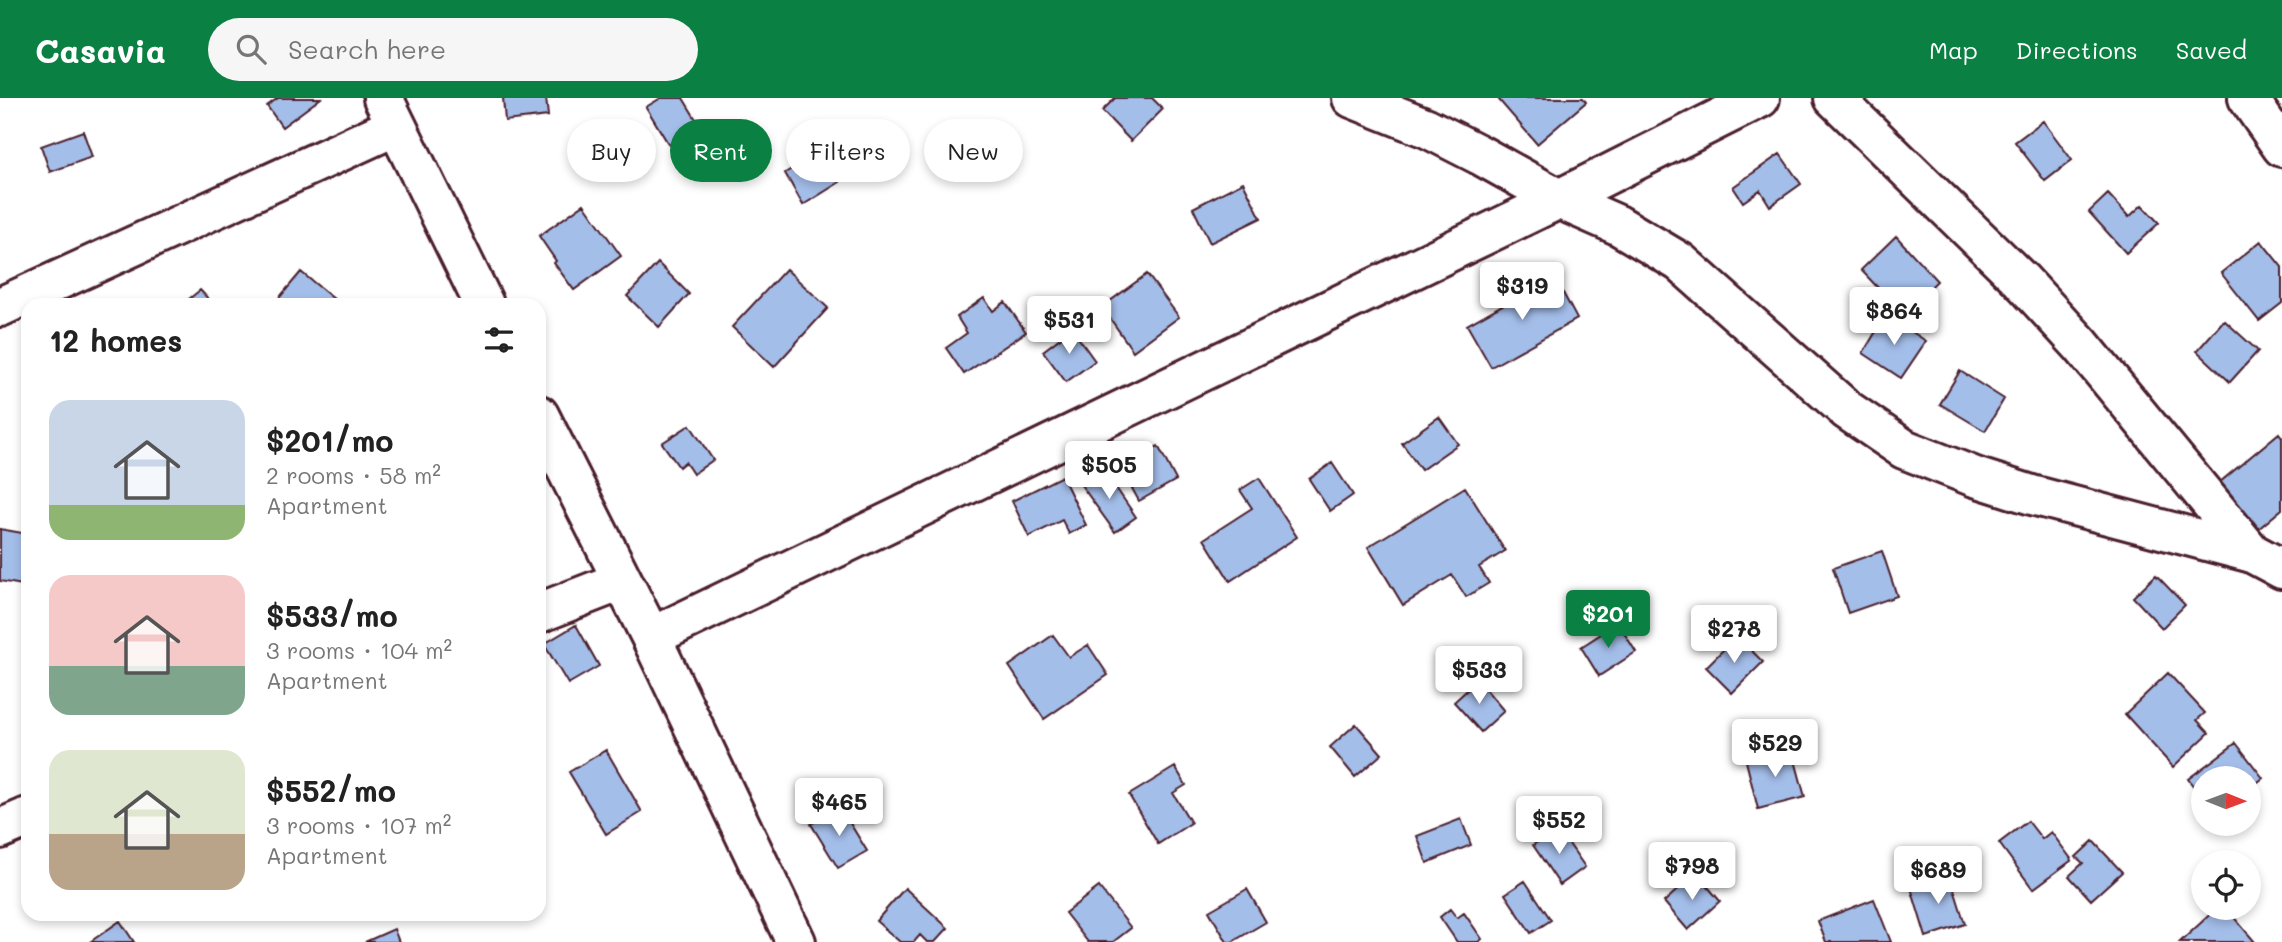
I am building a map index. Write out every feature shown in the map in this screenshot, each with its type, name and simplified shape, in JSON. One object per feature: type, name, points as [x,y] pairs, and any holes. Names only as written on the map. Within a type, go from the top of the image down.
[{"type":"street","points":[[1352,98],[1427,128],[1559,200],[1618,225],[1680,262],[1847,410],[1904,449],[1975,477],[2032,495],[2267,561]]},
{"type":"street","points":[[651,637],[1559,200],[1760,98]]},
{"type":"street","points":[[1835,98],[2021,280],[2081,345],[2267,561]]},
{"type":"street","points":[[2248,98],[2282,147]]},
{"type":"street","points":[[0,307],[389,112],[481,298]]},
{"type":"street","points":[[546,429],[651,637],[796,942]]},
{"type":"street","points":[[546,610],[621,581]]},
{"type":"street","points":[[0,829],[21,820]]},
{"type":"building","points":[[278,98],[321,98],[282,127],[267,106]]},
{"type":"building","points":[[503,98],[546,98],[548,116],[505,121]]},
{"type":"building","points":[[661,98],[683,98],[696,119],[670,119],[669,145],[656,119],[653,119],[646,107]]},
{"type":"building","points":[[1115,98],[1152,98],[1163,109],[1131,141],[1102,111]]},
{"type":"building","points":[[1583,98],[1586,102],[1537,144],[1499,100]]},
{"type":"building","points":[[2043,121],[2072,160],[2045,181],[2015,142]]},
{"type":"building","points":[[83,131],[92,157],[50,172],[41,146]]},
{"type":"building","points":[[1780,154],[1801,184],[1770,206],[1760,190],[1743,202],[1733,187]]},
{"type":"building","points":[[790,182],[840,182],[803,205]]},
{"type":"building","points":[[1243,182],[1261,218],[1210,243],[1193,208]]},
{"type":"building","points":[[2108,194],[2129,217],[2142,205],[2159,223],[2126,253],[2089,212]]},
{"type":"building","points":[[584,204],[621,256],[574,290],[539,236]]},
{"type":"building","points":[[1896,236],[1937,281],[1903,314],[1861,270]]},
{"type":"building","points":[[2261,241],[2282,267],[2282,303],[2259,321],[2221,273]]},
{"type":"building","points":[[658,263],[689,294],[659,327],[627,296]]},
{"type":"building","points":[[786,269],[828,308],[774,367],[732,327]]},
{"type":"building","points":[[301,272],[333,298],[279,298]]},
{"type":"building","points":[[1147,274],[1179,317],[1133,351],[1102,307]]},
{"type":"building","points":[[1554,276],[1577,319],[1491,367],[1467,325]]},
{"type":"building","points":[[200,290],[207,298],[190,298]]},
{"type":"building","points":[[984,298],[993,311],[1005,302],[1026,332],[964,374],[946,348],[967,333],[957,317]]},
{"type":"building","points":[[1886,315],[1926,341],[1901,378],[1863,353]]},
{"type":"building","points":[[2224,320],[2258,351],[2230,382],[2197,351]]},
{"type":"building","points":[[1072,329],[1095,361],[1066,382],[1043,351]]},
{"type":"building","points":[[1960,371],[2004,399],[1985,431],[1940,404]]},
{"type":"building","points":[[1439,417],[1458,444],[1421,470],[1402,443]]},
{"type":"building","points":[[690,425],[713,460],[693,474],[685,462],[679,467],[662,443]]},
{"type":"building","points":[[2279,433],[2282,437],[2282,509],[2257,530],[2219,483]]},
{"type":"building","points":[[1158,446],[1176,480],[1139,501],[1120,467]]},
{"type":"building","points":[[1332,463],[1353,495],[1330,511],[1309,479]]},
{"type":"building","points":[[1103,469],[1136,517],[1115,532],[1081,485]]},
{"type":"building","points":[[1062,476],[1086,525],[1069,534],[1062,520],[1029,537],[1012,501]]},
{"type":"building","points":[[1259,478],[1297,537],[1230,581],[1204,539],[1252,508],[1240,490]]},
{"type":"building","points":[[1465,487],[1505,551],[1479,567],[1489,583],[1466,597],[1452,575],[1403,605],[1368,547]]},
{"type":"building","points":[[0,529],[21,533],[21,585],[0,581]]},
{"type":"building","points":[[1882,551],[1897,596],[1848,613],[1833,568]]},
{"type":"building","points":[[2156,575],[2185,605],[2162,628],[2133,597]]},
{"type":"building","points":[[1618,623],[1636,652],[1599,676],[1581,647]]},
{"type":"building","points":[[576,625],[599,666],[568,684],[546,647],[546,643]]},
{"type":"building","points":[[1053,635],[1069,657],[1088,645],[1108,675],[1044,719],[1009,666]]},
{"type":"building","points":[[1737,636],[1763,662],[1732,693],[1706,667]]},
{"type":"building","points":[[2168,673],[2205,713],[2197,720],[2209,733],[2173,767],[2125,714]]},
{"type":"building","points":[[1478,680],[1504,711],[1481,732],[1454,702]]},
{"type":"building","points":[[1356,724],[1382,754],[1355,777],[1330,747]]},
{"type":"building","points":[[2236,743],[2254,766],[2205,766]]},
{"type":"building","points":[[1792,749],[1805,797],[1758,809],[1746,761]]},
{"type":"building","points":[[606,750],[642,812],[606,834],[569,772]]},
{"type":"building","points":[[1175,767],[1186,785],[1173,793],[1191,823],[1158,844],[1129,795]]},
{"type":"building","points":[[840,807],[867,851],[838,868],[811,824]]},
{"type":"building","points":[[1461,819],[1471,845],[1427,863],[1417,836]]},
{"type":"building","points":[[2028,821],[2042,839],[2051,832],[2072,860],[2033,889],[1999,843]]},
{"type":"building","points":[[1558,828],[1585,867],[1560,885],[1533,845]]},
{"type":"building","points":[[2093,841],[2122,872],[2091,900],[2069,876],[2083,863],[2076,857]]},
{"type":"building","points":[[1696,873],[1720,901],[1688,930],[1664,902]]},
{"type":"building","points":[[1950,876],[1965,924],[1926,937],[1911,888]]},
{"type":"building","points":[[1525,881],[1551,920],[1531,933],[1505,894]]},
{"type":"building","points":[[1099,887],[1131,928],[1113,942],[1088,942],[1065,913]]},
{"type":"building","points":[[905,888],[948,928],[935,942],[927,942],[920,935],[914,942],[900,942],[876,921]]},
{"type":"building","points":[[1247,889],[1266,922],[1232,942],[1227,942],[1209,911]]},
{"type":"building","points":[[1874,899],[1891,942],[1826,942],[1818,921]]},
{"type":"building","points":[[1450,909],[1457,918],[1464,913],[1482,939],[1478,942],[1457,942],[1440,917]]},
{"type":"building","points":[[2204,920],[2236,920],[2255,942],[2180,942]]},
{"type":"building","points":[[120,921],[134,942],[90,942]]},
{"type":"building","points":[[394,929],[399,942],[365,942]]}]
